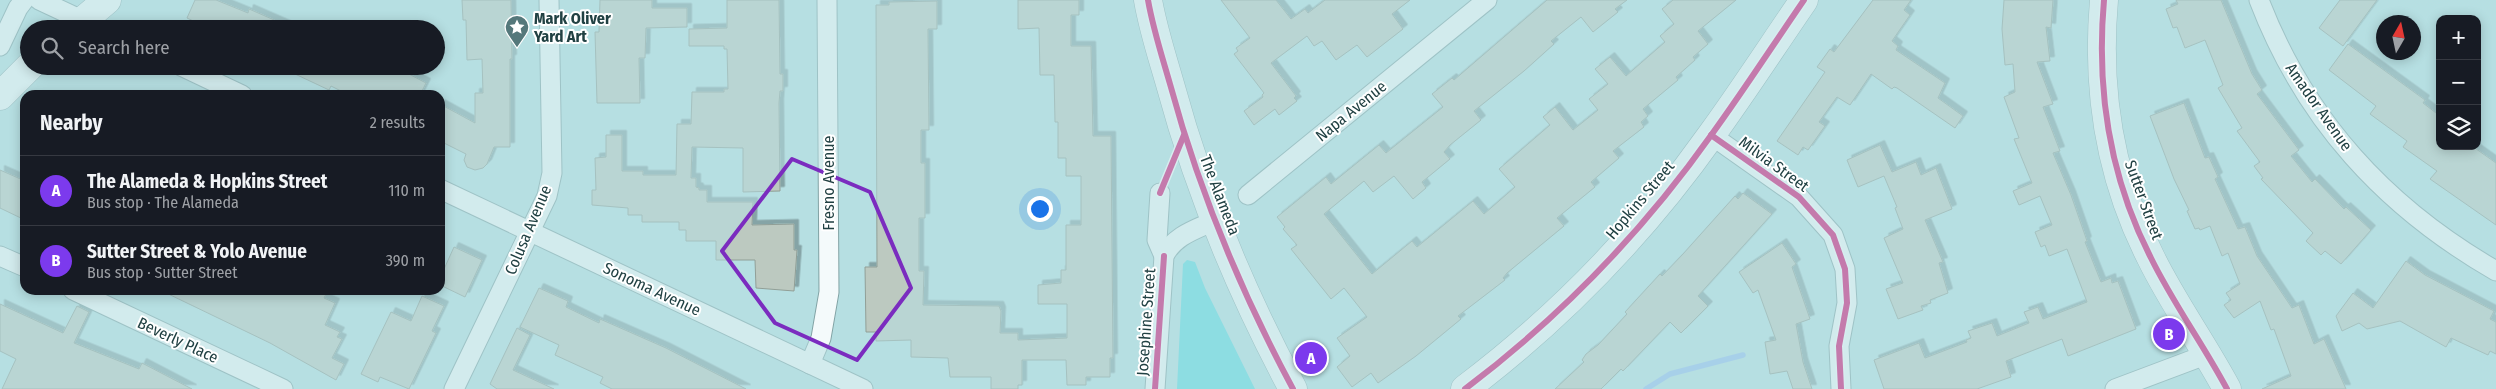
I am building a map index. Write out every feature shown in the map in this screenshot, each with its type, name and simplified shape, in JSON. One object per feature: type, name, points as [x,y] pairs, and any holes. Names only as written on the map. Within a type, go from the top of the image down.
[{"type":"street","points":[[0,46],[18,8],[24,0]]},
{"type":"street","points":[[39,0],[74,20]]},
{"type":"street","points":[[90,20],[107,0]]},
{"type":"street","name":"Colusa Avenue","points":[[454,389],[531,232],[546,196],[552,173],[549,0]]},
{"type":"street","name":"Fresno Avenue","points":[[810,364],[821,338],[829,292],[826,0]]},
{"type":"street","name":"The Alameda","points":[[1148,0],[1184,135],[1214,221],[1254,313],[1293,389]]},
{"type":"street","name":"Napa Avenue","points":[[1248,194],[1487,0]]},
{"type":"street","name":"Hopkins Street","points":[[1465,389],[1546,323],[1590,279],[1655,207],[1712,135],[1804,0]]},
{"type":"street","name":"Sutter Street","points":[[2104,0],[2102,86],[2104,117],[2111,149],[2130,210],[2150,257],[2227,389]]},
{"type":"street","name":"Amador Avenue","points":[[2266,5],[2298,83],[2336,137],[2388,194],[2429,227],[2496,271]]},
{"type":"street","points":[[0,96],[21,75]]},
{"type":"street","points":[[200,75],[231,90]]},
{"type":"street","name":"Milvia Street","points":[[1712,135],[1799,197],[1833,235],[1845,269],[1847,303],[1839,346],[1841,389]]},
{"type":"street","name":"Sonoma Avenue","points":[[445,191],[863,389]]},
{"type":"street","name":"Josephine Street","points":[[1160,193],[1157,240],[1164,256]]},
{"type":"street","name":"Josephine Street","points":[[1155,389],[1164,256],[1170,244],[1178,238],[1214,221]]},
{"type":"street","points":[[0,256],[20,265]]},
{"type":"street","name":"Beverly Place","points":[[84,295],[284,389]]},
{"type":"street","points":[[2116,389],[2208,354]]},
{"type":"highlighted area","points":[[792,159],[870,192],[911,288],[857,360],[775,323],[722,251]]},
{"type":"shaded area","points":[[1187,260],[1195,262],[1205,288],[1255,389],[1177,389],[1183,264]]},
{"type":"building","points":[[195,0],[216,0],[248,13],[249,9],[274,20],[191,20],[187,18]]},
{"type":"building","points":[[462,0],[511,0],[510,147],[494,147],[487,164],[483,168],[475,170],[467,167],[464,160],[466,154],[445,144],[445,107],[475,123],[475,93],[483,93],[482,59],[467,60],[466,20],[463,20]]},
{"type":"building","points":[[600,0],[652,0],[652,8],[687,8],[687,27],[646,28],[645,58],[639,58],[640,103],[597,103],[595,32],[599,32]]},
{"type":"building","points":[[727,0],[779,0],[780,74],[783,74],[783,91],[780,91],[779,103],[780,191],[743,192],[743,148],[692,147],[691,178],[696,178],[696,187],[699,190],[707,190],[707,202],[753,202],[752,225],[794,224],[794,250],[797,250],[794,291],[756,288],[755,260],[716,260],[716,241],[686,241],[686,230],[679,230],[679,222],[642,222],[642,215],[628,215],[628,208],[592,205],[592,190],[596,190],[595,158],[606,157],[606,135],[622,135],[622,171],[643,171],[643,175],[676,175],[677,124],[691,124],[692,92],[724,92],[724,89],[728,89],[727,49],[724,49],[724,46],[689,46],[689,29],[727,28]]},
{"type":"building","points":[[1018,0],[1079,0],[1079,15],[1071,15],[1071,46],[1091,46],[1093,136],[1111,136],[1113,358],[1110,358],[1110,377],[1086,377],[1086,385],[1067,385],[1066,360],[1022,360],[1022,385],[1018,385],[1018,389],[991,389],[991,377],[950,377],[948,358],[911,357],[911,340],[876,341],[876,332],[866,332],[865,267],[877,267],[876,5],[889,5],[889,2],[937,1],[937,29],[928,29],[929,130],[921,130],[921,163],[925,163],[925,218],[919,218],[919,271],[924,271],[923,305],[999,306],[1001,311],[1000,333],[1018,333],[1018,340],[1067,338],[1067,304],[1038,304],[1038,285],[1061,283],[1061,270],[1066,270],[1066,225],[1081,225],[1081,176],[1066,176],[1066,158],[1058,158],[1058,122],[1055,122],[1054,75],[1040,75],[1039,28],[1018,29]]},
{"type":"building","points":[[1221,0],[1276,0],[1291,19],[1305,9],[1308,13],[1325,0],[1410,0],[1392,14],[1403,29],[1367,57],[1357,45],[1336,60],[1322,41],[1314,46],[1307,36],[1271,63],[1296,96],[1294,98],[1297,101],[1279,115],[1275,109],[1254,125],[1244,111],[1263,97],[1264,93],[1234,54],[1238,51],[1236,48],[1250,38]]},
{"type":"building","points":[[1547,0],[1627,0],[1615,9],[1618,12],[1593,32],[1581,17],[1551,41],[1554,44],[1524,71],[1474,111],[1481,120],[1450,145],[1444,152],[1450,159],[1422,182],[1426,188],[1413,199],[1394,176],[1373,192],[1364,181],[1324,214],[1372,274],[1412,241],[1417,247],[1473,201],[1484,214],[1515,187],[1499,169],[1550,125],[1543,117],[1555,107],[1573,130],[1598,110],[1589,99],[1608,84],[1595,69],[1610,57],[1626,76],[1665,42],[1660,36],[1674,24],[1662,9],[1673,0],[1736,0],[1698,31],[1708,44],[1693,57],[1695,60],[1676,77],[1678,80],[1643,109],[1648,116],[1641,122],[1644,127],[1613,151],[1619,158],[1591,182],[1595,187],[1557,218],[1564,226],[1507,273],[1503,278],[1505,280],[1458,316],[1461,319],[1416,356],[1378,383],[1371,373],[1352,387],[1337,367],[1350,356],[1337,338],[1367,317],[1344,288],[1331,299],[1291,249],[1297,245],[1283,229],[1285,227],[1277,217],[1326,177],[1331,184],[1379,145],[1386,153],[1443,107],[1432,94],[1452,78],[1454,80]]},
{"type":"building","points":[[1873,0],[1911,0],[1904,10],[1910,15],[1892,41],[1898,46],[1896,50],[1945,83],[1938,98],[1963,116],[1955,128],[1897,88],[1894,87],[1892,89],[1871,74],[1850,105],[1837,97],[1819,122],[1825,126],[1808,150],[1803,147],[1798,155],[1777,141],[1825,72],[1817,67],[1830,49],[1834,52]]},
{"type":"building","points":[[2004,0],[2053,0],[2051,28],[2046,27],[2050,61],[2037,62],[2053,104],[2043,107],[2060,151],[2053,153],[2071,195],[2087,241],[2085,242],[2101,282],[2111,278],[2112,283],[2118,281],[2136,329],[2068,356],[2062,339],[2006,361],[2011,377],[1977,389],[1884,389],[1874,360],[1919,343],[1925,358],[1967,342],[1966,340],[1971,338],[1968,331],[1992,323],[1997,336],[2029,323],[2024,312],[2038,307],[2043,319],[2087,302],[2067,249],[2049,256],[2045,245],[2041,247],[2035,232],[2052,225],[2040,196],[2019,205],[2013,191],[2032,183],[2014,139],[2019,138],[2004,97],[2015,92],[2013,64],[2005,65],[2002,29]]},
{"type":"building","points":[[2176,0],[2221,0],[2252,74],[2262,90],[2257,94],[2299,150],[2291,156],[2312,182],[2315,179],[2344,209],[2346,207],[2371,230],[2341,264],[2325,251],[2321,255],[2306,241],[2313,233],[2261,179],[2263,178],[2254,166],[2260,162],[2237,131],[2242,128],[2218,88],[2223,85],[2205,40],[2185,48],[2177,27],[2173,28],[2166,9],[2178,4]]},
{"type":"building","points":[[2340,0],[2377,0],[2343,46],[2319,28]]},
{"type":"building","points":[[2348,44],[2425,100],[2423,103],[2436,113],[2436,150],[2478,150],[2496,163],[2496,225],[2430,179],[2437,171],[2403,147],[2407,141],[2370,114],[2376,106],[2329,70]]},
{"type":"building","points":[[297,75],[411,75],[426,83],[422,90],[339,90],[331,86],[329,90]]},
{"type":"building","points":[[2184,103],[2205,158],[2209,157],[2218,177],[2215,179],[2238,229],[2245,227],[2257,256],[2292,308],[2299,305],[2314,344],[2324,339],[2346,389],[2262,389],[2291,376],[2274,329],[2271,330],[2260,301],[2234,318],[2224,305],[2231,300],[2226,293],[2240,284],[2228,253],[2222,256],[2210,226],[2200,230],[2199,228],[2195,229],[2150,116]]},
{"type":"building","points":[[1880,145],[1892,172],[1916,162],[1921,175],[1936,168],[1952,209],[1925,220],[1943,262],[1939,263],[1948,293],[1930,300],[1931,303],[1921,306],[1923,310],[1898,319],[1886,289],[1903,283],[1884,238],[1903,229],[1895,208],[1897,207],[1884,176],[1858,187],[1847,160]]},
{"type":"building","points":[[0,170],[20,179],[20,218],[0,208]]},
{"type":"building","points":[[1743,193],[1772,214],[1698,296],[1708,306],[1681,333],[1670,322],[1623,371],[1621,369],[1601,389],[1555,389],[1584,362],[1582,360],[1586,354],[1598,345],[1627,314],[1625,312],[1660,274],[1662,276],[1735,196],[1738,199]]},
{"type":"building","points":[[1782,243],[1796,264],[1792,267],[1810,319],[1796,324],[1803,362],[1812,389],[1793,389],[1787,371],[1770,374],[1765,342],[1776,340],[1758,290],[1753,293],[1739,272]]},
{"type":"building","points":[[454,247],[482,260],[465,297],[445,287],[445,267]]},
{"type":"building","points":[[2406,261],[2425,275],[2494,311],[2490,319],[2496,322],[2496,354],[2490,351],[2488,355],[2451,338],[2446,347],[2400,321],[2367,329],[2359,323],[2342,331],[2336,316],[2353,293],[2373,308]]},
{"type":"building","points":[[539,288],[568,301],[566,307],[599,323],[600,319],[666,348],[746,389],[612,389],[600,383],[603,377],[555,355],[559,345],[520,327]]},
{"type":"building","points":[[170,295],[326,295],[324,298],[335,303],[325,325],[340,332],[337,337],[342,339],[332,358],[344,364],[336,380],[270,343]]},
{"type":"building","points":[[422,296],[444,306],[432,331],[436,333],[409,389],[380,377],[378,382],[361,374],[391,312],[411,321]]},
{"type":"building","points":[[0,304],[63,333],[77,306],[89,312],[74,343],[139,369],[142,363],[192,389],[2,389],[16,359],[0,351]]},
{"type":"building","points":[[517,328],[530,335],[513,370],[554,389],[497,389],[490,384]]},
{"type":"waterway","points":[[1646,389],[1670,374],[1743,355]]},
{"type":"cycle path","points":[[1148,0],[1181,124],[1208,202],[1239,278],[1293,389]]},
{"type":"cycle path","points":[[1465,389],[1534,333],[1629,238],[1686,170],[1804,0]]},
{"type":"cycle path","points":[[2104,0],[2102,34],[2104,100],[2109,132],[2125,196],[2151,258],[2227,389]]},
{"type":"cycle path","points":[[1160,193],[1184,135]]},
{"type":"cycle path","points":[[1711,135],[1799,197],[1833,235],[1845,269],[1847,303],[1839,346],[1841,389]]},
{"type":"cycle path","points":[[1155,389],[1164,256]]},
{"type":"place","name":"Mark Oliver Yard Art","points":[[517,48]]},
{"type":"place","name":"Sutter Street & Yolo Avenue","points":[[2169,334]]},
{"type":"place","name":"The Alameda & Hopkins Street","points":[[1311,358]]}]
